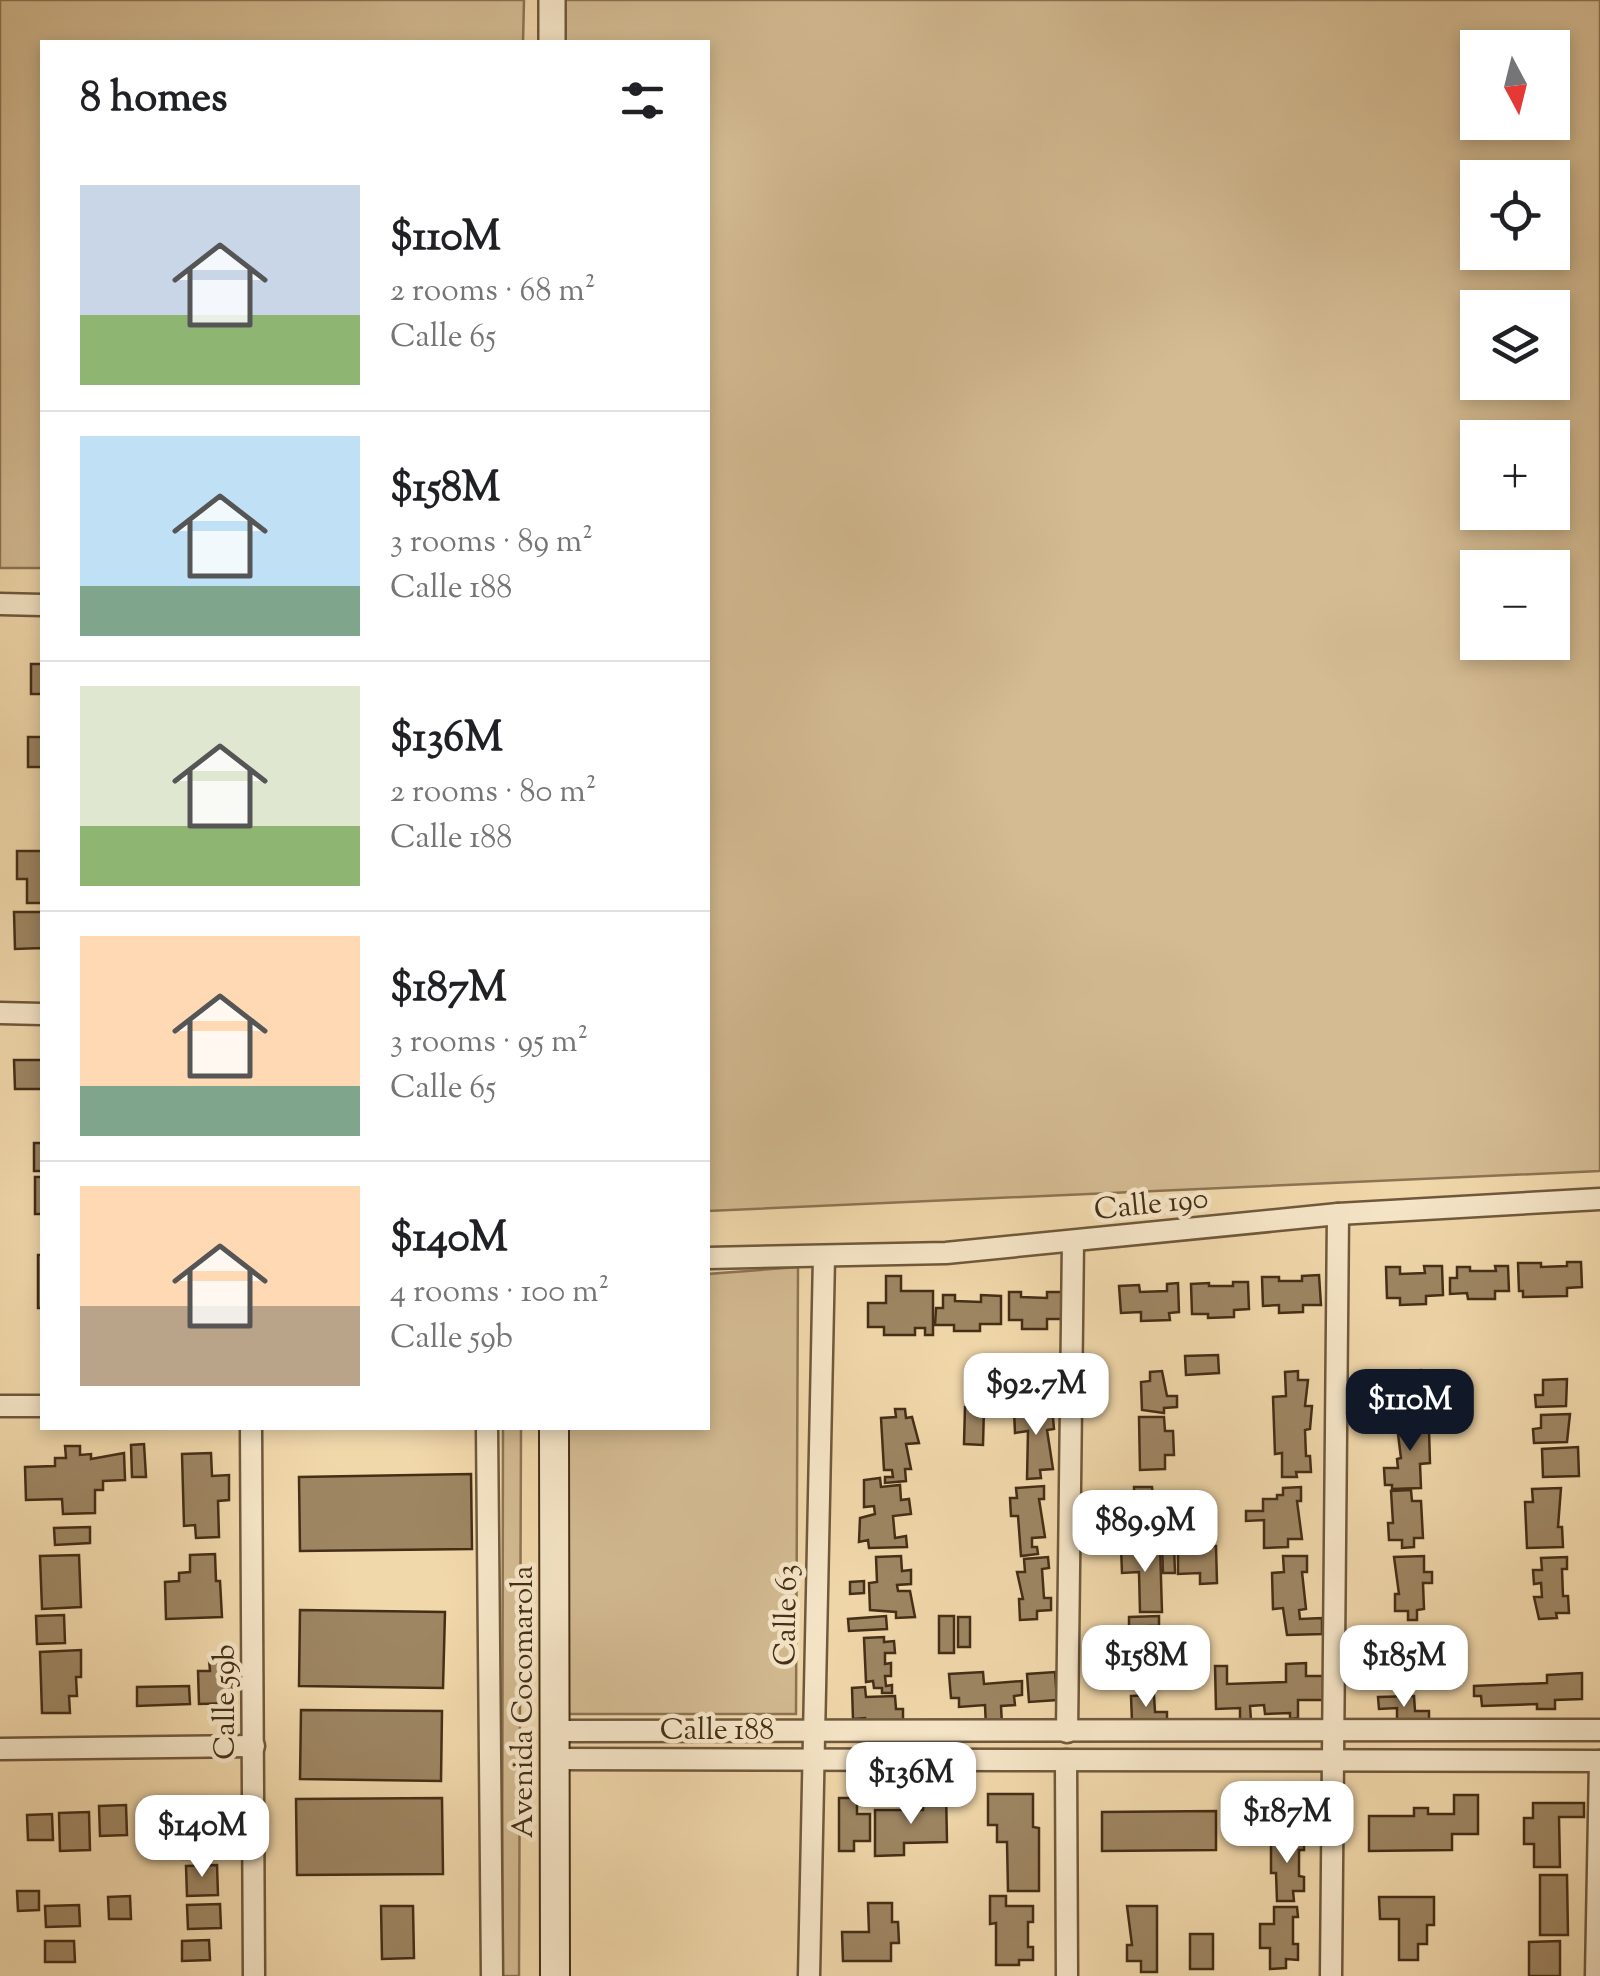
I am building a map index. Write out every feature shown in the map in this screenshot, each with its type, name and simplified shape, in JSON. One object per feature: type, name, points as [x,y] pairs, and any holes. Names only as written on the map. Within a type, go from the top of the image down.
[{"type":"main road","name":"Avenida Cocomarola","points":[[554,1430],[555,1976]]},
{"type":"street","points":[[552,0],[552,40]]},
{"type":"street","points":[[0,604],[40,605]]},
{"type":"street","points":[[0,1013],[40,1014]]},
{"type":"street","name":"Calle 190","points":[[710,1258],[946,1253],[1338,1214],[1600,1199]]},
{"type":"street","points":[[1331,1976],[1338,1214]]},
{"type":"street","points":[[1067,1732],[1072,1241]]},
{"type":"street","name":"Calle 63","points":[[809,1976],[824,1256]]},
{"type":"street","points":[[0,1406],[40,1406]]},
{"type":"street","name":"Calle 59b","points":[[250,1430],[254,1976]]},
{"type":"street","points":[[487,1430],[492,1976]]},
{"type":"street","name":"Calle 188","points":[[554,1745],[812,1730],[1600,1731]]},
{"type":"street","name":"Calle 188","points":[[554,1745],[812,1760],[1600,1761]]},
{"type":"street","points":[[0,1749],[254,1746]]},
{"type":"street","points":[[1066,1760],[1066,1976]]},
{"type":"street","points":[[1596,1976],[1600,1761]]},
{"type":"shaded area","points":[[0,0],[524,0],[523,40],[40,40],[40,568],[0,568]]},
{"type":"shaded area","points":[[555,0],[1600,0],[1600,1171],[710,1211],[710,40],[555,40]]},
{"type":"shaded area","points":[[798,1267],[796,1714],[566,1714],[567,1430],[710,1430],[710,1274]]},
{"type":"shaded area","points":[[503,1430],[521,1430],[519,1976],[502,1976]]},
{"type":"building","points":[[31,664],[40,664],[40,694],[31,694]]},
{"type":"building","points":[[28,737],[40,737],[40,767],[28,767]]},
{"type":"building","points":[[17,851],[40,851],[40,903],[27,903],[27,879],[17,879]]},
{"type":"building","points":[[14,912],[40,912],[40,948],[15,949]]},
{"type":"building","points":[[14,1060],[40,1060],[40,1089],[15,1089]]},
{"type":"building","points":[[34,1143],[40,1143],[40,1171],[34,1171]]},
{"type":"building","points":[[35,1177],[40,1177],[40,1214],[35,1214]]},
{"type":"building","points":[[38,1255],[40,1255],[40,1308]]},
{"type":"building","points":[[1567,1262],[1581,1262],[1582,1287],[1567,1288],[1567,1296],[1523,1297],[1523,1291],[1519,1291],[1518,1263],[1541,1263],[1541,1267],[1567,1266]]},
{"type":"building","points":[[1424,1266],[1442,1266],[1443,1295],[1426,1296],[1426,1304],[1400,1305],[1400,1298],[1387,1298],[1386,1267],[1400,1267],[1400,1274],[1425,1273]]},
{"type":"building","points":[[1495,1266],[1508,1266],[1509,1291],[1495,1291],[1495,1299],[1450,1294],[1450,1278],[1457,1278],[1457,1267],[1496,1271]]},
{"type":"building","points":[[1319,1275],[1321,1305],[1303,1305],[1303,1312],[1279,1313],[1279,1305],[1263,1306],[1262,1277],[1302,1281],[1302,1276]]},
{"type":"building","points":[[886,1276],[901,1276],[901,1291],[933,1291],[933,1335],[925,1335],[925,1328],[915,1328],[915,1335],[884,1335],[884,1327],[868,1327],[868,1303],[886,1303]]},
{"type":"building","points":[[1233,1282],[1248,1282],[1249,1309],[1234,1310],[1234,1317],[1192,1314],[1191,1284],[1233,1286]]},
{"type":"building","points":[[1178,1283],[1179,1312],[1169,1313],[1170,1320],[1141,1321],[1141,1312],[1121,1313],[1119,1286],[1139,1285],[1140,1292],[1167,1291],[1167,1284]]},
{"type":"building","points":[[1009,1292],[1021,1292],[1021,1297],[1047,1298],[1047,1292],[1062,1292],[1062,1319],[1047,1319],[1047,1329],[1022,1329],[1022,1320],[1009,1320]]},
{"type":"building","points":[[943,1295],[955,1295],[955,1301],[981,1302],[981,1295],[1001,1296],[1001,1324],[980,1324],[980,1331],[954,1331],[954,1325],[935,1325],[936,1308],[943,1308]]},
{"type":"building","points":[[1218,1355],[1219,1373],[1186,1375],[1185,1356]]},
{"type":"building","points":[[1421,1370],[1426,1395],[1433,1395],[1434,1409],[1410,1414],[1410,1408],[1399,1409],[1398,1381],[1410,1380],[1410,1371]]},
{"type":"building","points":[[1162,1371],[1167,1396],[1177,1396],[1177,1407],[1164,1408],[1164,1413],[1142,1410],[1141,1382],[1150,1381],[1150,1372]]},
{"type":"building","points":[[1298,1371],[1298,1380],[1308,1380],[1305,1406],[1312,1406],[1310,1429],[1305,1430],[1311,1472],[1282,1477],[1282,1453],[1275,1454],[1273,1397],[1286,1396],[1285,1372]]},
{"type":"building","points":[[1025,1374],[1042,1374],[1042,1380],[1054,1380],[1050,1405],[1019,1404],[1019,1396],[1024,1396]]},
{"type":"building","points":[[1567,1379],[1566,1406],[1536,1407],[1535,1395],[1543,1395],[1543,1380]]},
{"type":"building","points":[[965,1407],[984,1408],[983,1445],[964,1444]]},
{"type":"building","points":[[1052,1407],[1054,1429],[1047,1430],[1053,1469],[1040,1470],[1041,1478],[1027,1479],[1028,1431],[1015,1433],[1014,1410]]},
{"type":"building","points":[[895,1409],[905,1409],[906,1418],[912,1417],[919,1443],[906,1444],[911,1469],[905,1469],[906,1481],[885,1483],[885,1477],[893,1477],[892,1470],[884,1470],[881,1418],[896,1417]]},
{"type":"building","points":[[1570,1414],[1567,1442],[1534,1443],[1533,1429],[1541,1428],[1541,1415]]},
{"type":"building","points":[[1139,1417],[1164,1417],[1165,1431],[1173,1431],[1174,1455],[1165,1455],[1165,1469],[1140,1470]]},
{"type":"building","points":[[1425,1417],[1430,1463],[1420,1464],[1421,1488],[1392,1489],[1392,1485],[1385,1485],[1384,1468],[1398,1468],[1397,1459],[1401,1458],[1396,1418]]},
{"type":"building","points":[[144,1444],[146,1477],[132,1477],[131,1445]]},
{"type":"building","points":[[65,1446],[80,1446],[80,1455],[91,1454],[91,1459],[124,1453],[125,1480],[103,1481],[103,1490],[95,1490],[95,1513],[63,1514],[62,1499],[26,1500],[25,1467],[55,1466],[55,1458],[66,1458]]},
{"type":"building","points":[[1578,1447],[1579,1476],[1543,1477],[1542,1449]]},
{"type":"building","points":[[211,1453],[212,1476],[229,1475],[229,1500],[218,1501],[219,1537],[196,1538],[195,1525],[184,1526],[182,1454]]},
{"type":"building","points":[[471,1474],[472,1549],[300,1551],[299,1477]]},
{"type":"building","points":[[880,1478],[881,1487],[900,1485],[901,1500],[909,1499],[911,1514],[893,1516],[895,1538],[906,1536],[907,1547],[869,1548],[868,1540],[859,1542],[860,1518],[875,1514],[874,1506],[864,1507],[864,1480]]},
{"type":"building","points":[[1044,1486],[1044,1499],[1039,1499],[1045,1537],[1032,1538],[1032,1547],[1037,1547],[1038,1554],[1021,1556],[1018,1516],[1011,1516],[1010,1498],[1017,1498],[1016,1488]]},
{"type":"building","points":[[1134,1487],[1152,1487],[1153,1501],[1162,1501],[1163,1527],[1154,1527],[1155,1544],[1129,1541],[1128,1523],[1135,1523]]},
{"type":"building","points":[[1301,1487],[1301,1501],[1297,1501],[1302,1539],[1288,1539],[1288,1547],[1264,1548],[1264,1520],[1246,1521],[1246,1511],[1263,1511],[1263,1499],[1277,1499],[1277,1495],[1283,1495],[1283,1488]]},
{"type":"building","points":[[1561,1488],[1558,1527],[1562,1527],[1563,1547],[1527,1548],[1525,1502],[1533,1502],[1532,1489]]},
{"type":"building","points":[[1411,1490],[1412,1501],[1421,1501],[1423,1538],[1414,1538],[1414,1547],[1402,1548],[1402,1540],[1389,1540],[1388,1523],[1393,1523],[1391,1491]]},
{"type":"building","points":[[90,1527],[90,1543],[55,1545],[54,1528]]},
{"type":"building","points":[[1160,1546],[1162,1612],[1140,1612],[1139,1572],[1122,1573],[1121,1547]]},
{"type":"building","points":[[1162,1546],[1174,1546],[1175,1573],[1163,1573]]},
{"type":"building","points":[[1216,1546],[1217,1583],[1200,1584],[1200,1573],[1178,1574],[1178,1547]]},
{"type":"building","points":[[215,1554],[222,1617],[166,1619],[165,1582],[179,1581],[179,1573],[190,1572],[190,1555]]},
{"type":"building","points":[[79,1555],[81,1607],[42,1609],[40,1556]]},
{"type":"building","points":[[901,1556],[902,1571],[911,1570],[911,1584],[897,1585],[898,1591],[910,1591],[915,1617],[896,1618],[896,1612],[870,1610],[869,1583],[877,1582],[876,1557]]},
{"type":"building","points":[[1283,1556],[1307,1556],[1307,1572],[1302,1572],[1306,1609],[1299,1610],[1300,1619],[1322,1618],[1322,1634],[1287,1635],[1283,1608],[1273,1609],[1272,1573],[1284,1572]]},
{"type":"building","points":[[1424,1556],[1424,1572],[1432,1572],[1432,1583],[1423,1583],[1424,1609],[1417,1610],[1417,1620],[1408,1620],[1408,1611],[1395,1611],[1395,1594],[1399,1594],[1394,1557]]},
{"type":"building","points":[[1048,1557],[1049,1568],[1042,1569],[1044,1598],[1051,1598],[1051,1610],[1037,1611],[1037,1619],[1020,1620],[1019,1599],[1023,1599],[1017,1572],[1025,1572],[1024,1559]]},
{"type":"building","points":[[1567,1557],[1567,1569],[1562,1569],[1563,1596],[1568,1596],[1569,1613],[1539,1619],[1534,1597],[1542,1597],[1541,1583],[1534,1584],[1533,1570],[1542,1570],[1541,1558]]},
{"type":"building","points":[[864,1581],[864,1593],[850,1594],[850,1582]]},
{"type":"building","points":[[300,1610],[445,1612],[443,1688],[299,1686]]},
{"type":"building","points":[[64,1615],[65,1643],[37,1644],[36,1616]]},
{"type":"building","points":[[886,1616],[887,1629],[849,1631],[848,1619]]},
{"type":"building","points":[[939,1616],[954,1616],[954,1653],[939,1653]]},
{"type":"building","points":[[1159,1616],[1159,1626],[1149,1626],[1150,1642],[1160,1641],[1160,1653],[1148,1654],[1149,1661],[1154,1661],[1151,1687],[1130,1687],[1130,1678],[1125,1678],[1124,1654],[1111,1654],[1110,1638],[1129,1637],[1129,1617]]},
{"type":"building","points":[[958,1617],[970,1617],[970,1647],[958,1647]]},
{"type":"building","points":[[1412,1627],[1413,1659],[1422,1659],[1423,1679],[1399,1687],[1399,1680],[1379,1681],[1379,1666],[1388,1666],[1387,1628]]},
{"type":"building","points":[[884,1637],[884,1642],[894,1641],[895,1653],[885,1653],[885,1664],[891,1663],[891,1676],[885,1676],[886,1686],[892,1685],[892,1693],[882,1693],[882,1688],[874,1688],[873,1681],[866,1682],[864,1638]]},
{"type":"building","points":[[1201,1637],[1201,1654],[1172,1655],[1172,1638]]},
{"type":"building","points":[[81,1650],[81,1677],[76,1677],[77,1696],[69,1696],[70,1713],[42,1713],[40,1652]]},
{"type":"building","points":[[209,1659],[221,1659],[221,1666],[232,1666],[233,1703],[199,1704],[198,1671],[210,1671]]},
{"type":"building","points":[[1306,1663],[1306,1676],[1324,1676],[1325,1700],[1298,1700],[1298,1718],[1290,1719],[1290,1713],[1265,1714],[1264,1705],[1250,1706],[1251,1720],[1240,1721],[1240,1708],[1216,1709],[1215,1666],[1227,1666],[1227,1684],[1286,1682],[1286,1664]]},
{"type":"building","points":[[983,1672],[984,1684],[1022,1681],[1022,1695],[1014,1696],[1015,1705],[1001,1706],[1002,1725],[986,1727],[985,1705],[959,1707],[959,1698],[951,1698],[949,1674]]},
{"type":"building","points":[[1055,1672],[1057,1700],[1029,1702],[1027,1674]]},
{"type":"building","points":[[1582,1673],[1582,1699],[1555,1700],[1555,1709],[1537,1709],[1537,1704],[1482,1706],[1481,1696],[1474,1696],[1474,1686],[1547,1683],[1547,1675]]},
{"type":"building","points":[[189,1686],[190,1704],[137,1706],[137,1687]]},
{"type":"building","points":[[865,1687],[866,1697],[895,1696],[896,1709],[903,1709],[903,1721],[865,1723],[865,1718],[853,1719],[852,1688]]},
{"type":"building","points":[[1154,1695],[1155,1712],[1167,1712],[1167,1721],[1132,1722],[1131,1696]]},
{"type":"building","points":[[1414,1696],[1415,1711],[1429,1711],[1429,1723],[1397,1724],[1397,1708],[1379,1709],[1378,1697]]},
{"type":"building","points":[[301,1710],[442,1711],[441,1781],[300,1779]]},
{"type":"building","points":[[946,1791],[947,1842],[904,1843],[904,1855],[875,1856],[875,1810],[923,1810],[924,1802],[935,1802],[935,1792]]},
{"type":"building","points":[[1297,1793],[1297,1826],[1267,1826],[1267,1794]]},
{"type":"building","points":[[988,1794],[1033,1794],[1033,1827],[1039,1828],[1039,1891],[1008,1891],[1007,1842],[997,1842],[997,1825],[988,1825]]},
{"type":"building","points":[[1454,1795],[1478,1795],[1478,1834],[1452,1834],[1452,1850],[1369,1851],[1369,1816],[1414,1816],[1414,1808],[1428,1808],[1428,1814],[1454,1814]]},
{"type":"building","points":[[442,1798],[443,1874],[297,1875],[296,1799]]},
{"type":"building","points":[[839,1798],[857,1798],[857,1814],[870,1814],[870,1841],[854,1841],[854,1851],[839,1851]]},
{"type":"building","points":[[200,1802],[201,1823],[165,1824],[164,1803]]},
{"type":"building","points":[[1533,1803],[1584,1803],[1584,1817],[1559,1817],[1560,1867],[1534,1867],[1534,1844],[1524,1844],[1524,1818],[1533,1818]]},
{"type":"building","points":[[126,1805],[127,1835],[100,1836],[99,1806]]},
{"type":"building","points":[[1216,1811],[1216,1850],[1102,1851],[1102,1812]]},
{"type":"building","points":[[89,1812],[90,1850],[60,1851],[59,1813]]},
{"type":"building","points":[[52,1814],[53,1840],[28,1840],[27,1815]]},
{"type":"building","points":[[1271,1837],[1304,1837],[1304,1850],[1299,1850],[1299,1876],[1304,1877],[1304,1891],[1293,1891],[1294,1901],[1277,1901],[1276,1873],[1271,1873]]},
{"type":"building","points":[[217,1839],[217,1858],[182,1859],[182,1840]]},
{"type":"building","points":[[217,1865],[218,1895],[187,1896],[186,1866]]},
{"type":"building","points":[[1540,1875],[1567,1875],[1568,1935],[1540,1935]]},
{"type":"building","points":[[17,1891],[39,1891],[39,1910],[18,1911]]},
{"type":"building","points":[[130,1896],[131,1919],[109,1919],[108,1897]]},
{"type":"building","points":[[990,1896],[1006,1896],[1006,1906],[1033,1906],[1033,1922],[1028,1922],[1028,1947],[1033,1947],[1033,1960],[1019,1960],[1019,1965],[996,1965],[996,1923],[990,1924]]},
{"type":"building","points":[[1379,1897],[1434,1897],[1434,1925],[1427,1925],[1427,1944],[1418,1944],[1418,1960],[1399,1960],[1399,1919],[1380,1919]]},
{"type":"building","points":[[868,1903],[892,1903],[892,1922],[898,1922],[899,1943],[891,1943],[891,1961],[843,1961],[842,1932],[869,1932]]},
{"type":"building","points":[[220,1904],[221,1928],[188,1929],[187,1905]]},
{"type":"building","points":[[79,1905],[80,1926],[46,1927],[45,1906]]},
{"type":"building","points":[[381,1906],[413,1906],[414,1958],[382,1959]]},
{"type":"building","points":[[1127,1906],[1157,1906],[1157,1972],[1141,1972],[1141,1961],[1127,1961],[1127,1945],[1132,1945]]},
{"type":"building","points":[[1274,1907],[1297,1907],[1293,1944],[1298,1944],[1298,1960],[1286,1959],[1286,1968],[1270,1969],[1270,1948],[1260,1948],[1260,1924],[1274,1924]]},
{"type":"building","points":[[1190,1934],[1213,1934],[1213,1969],[1190,1969]]},
{"type":"building","points":[[209,1940],[210,1960],[182,1961],[182,1941]]},
{"type":"building","points":[[45,1941],[74,1941],[75,1962],[45,1962]]},
{"type":"building","points":[[1560,1941],[1560,1976],[1529,1976],[1529,1942]]}]
